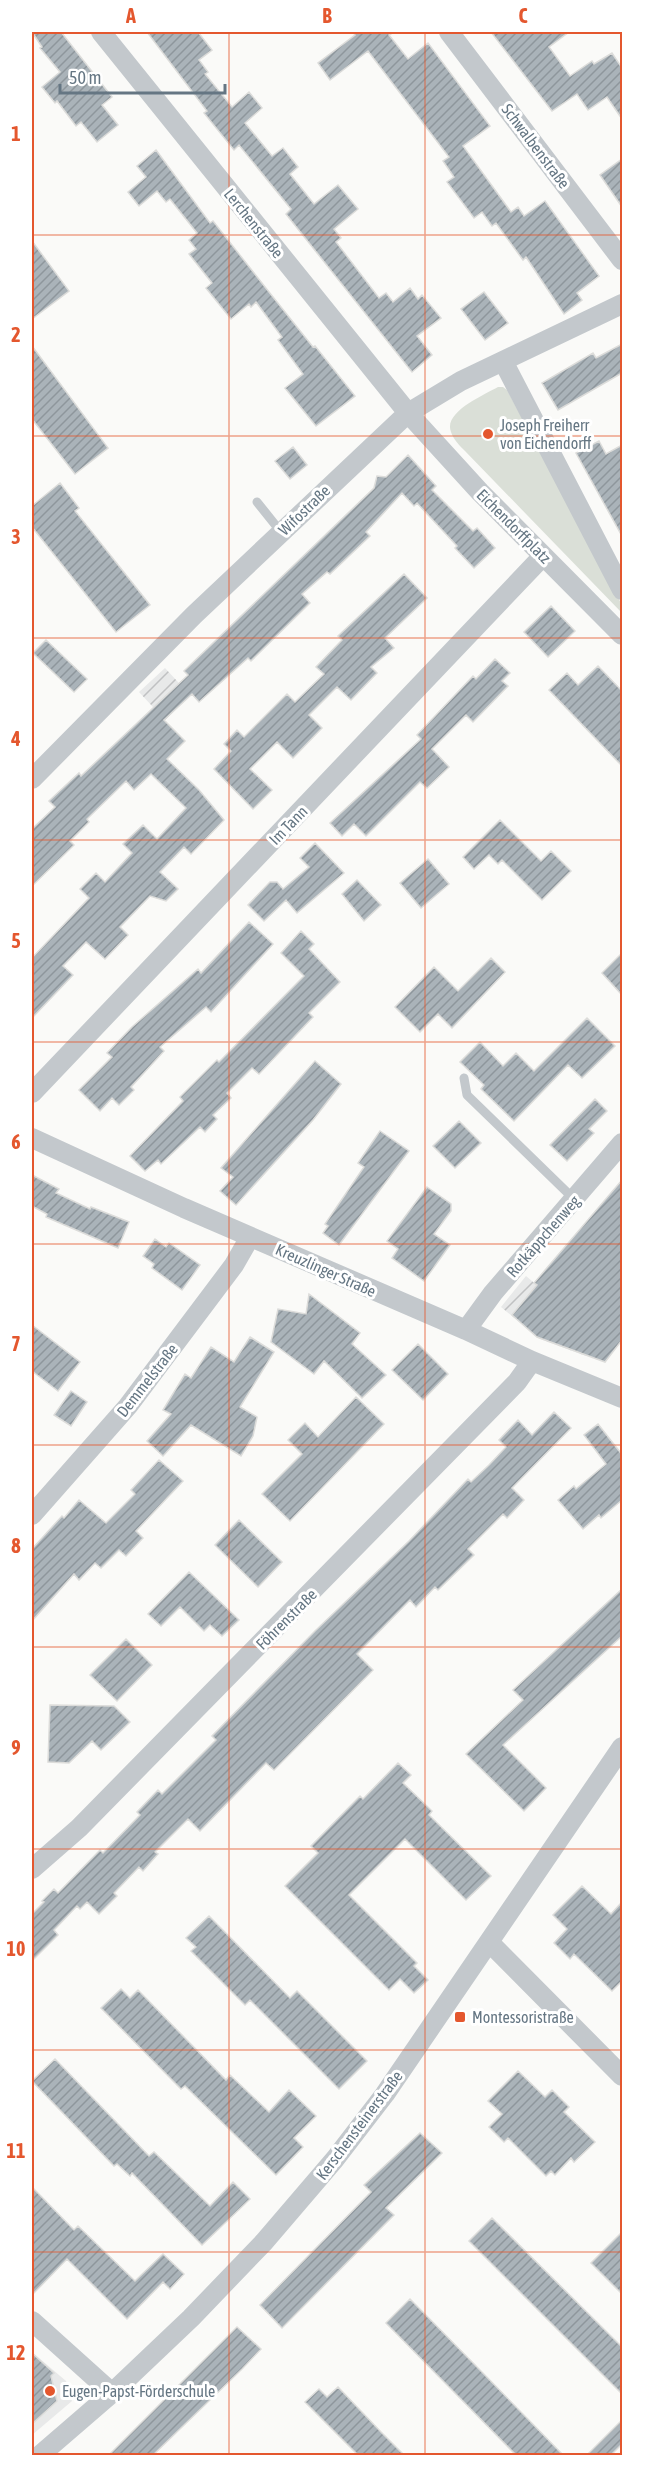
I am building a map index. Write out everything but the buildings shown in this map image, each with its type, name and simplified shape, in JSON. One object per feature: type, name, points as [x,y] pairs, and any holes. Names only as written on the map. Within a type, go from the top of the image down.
[{"type":"street","name":"Lerchenstraße","points":[[101,32],[408,414]]},
{"type":"street","name":"Schwalbenstraße","points":[[449,32],[622,260]]},
{"type":"street","name":"Wifostraße","points":[[32,779],[194,615],[408,414],[461,381],[622,304]]},
{"type":"street","points":[[503,361],[622,590]]},
{"type":"street","name":"Eichendorffplatz","points":[[408,414],[480,492],[622,635]]},
{"type":"street","name":"Im Tann","points":[[32,1093],[543,556]]},
{"type":"street","name":"Kreuzlinger Straße","points":[[32,1138],[250,1237],[296,1249],[532,1361],[622,1398]]},
{"type":"street","name":"Rotkäppchenweg","points":[[466,1330],[494,1293],[622,1143]]},
{"type":"street","name":"Demmelstraße","points":[[32,1515],[128,1407],[234,1265],[250,1237]]},
{"type":"street","name":"Föhrenstraße","points":[[32,1869],[79,1828],[290,1616],[518,1382],[532,1361]]},
{"type":"street","name":"Kerschensteinerstraße","points":[[42,2455],[191,2318],[264,2242],[335,2159],[386,2094],[622,1747]]},
{"type":"street","points":[[489,1942],[622,2076]]},
{"type":"street","points":[[32,2321],[112,2393]]},
{"type":"lane","points":[[257,502],[281,532]]},
{"type":"lane","points":[[464,1078],[466,1095],[575,1200]]},
{"type":"shaded area","points":[[498,387],[507,390],[622,605],[622,613],[453,437],[450,425],[459,411],[475,399]]},
{"type":"shaded area","points":[[165,668],[190,695],[165,720],[139,692]]},
{"type":"shaded area","points":[[526,1276],[601,1339],[586,1356],[540,1339],[501,1307]]},
{"type":"shaded area","name":"Eugen-Papst-Förderschule","points":[[32,2352],[66,2381],[72,2401],[32,2435]]},
{"type":"place","name":"Joseph Freiherr von Eichendorff","points":[[488,434]]},
{"type":"place","name":"Montessoristraße","points":[[460,2017]]},
{"type":"place","name":"Eugen-Papst-Förderschule","points":[[50,2391]]}]
